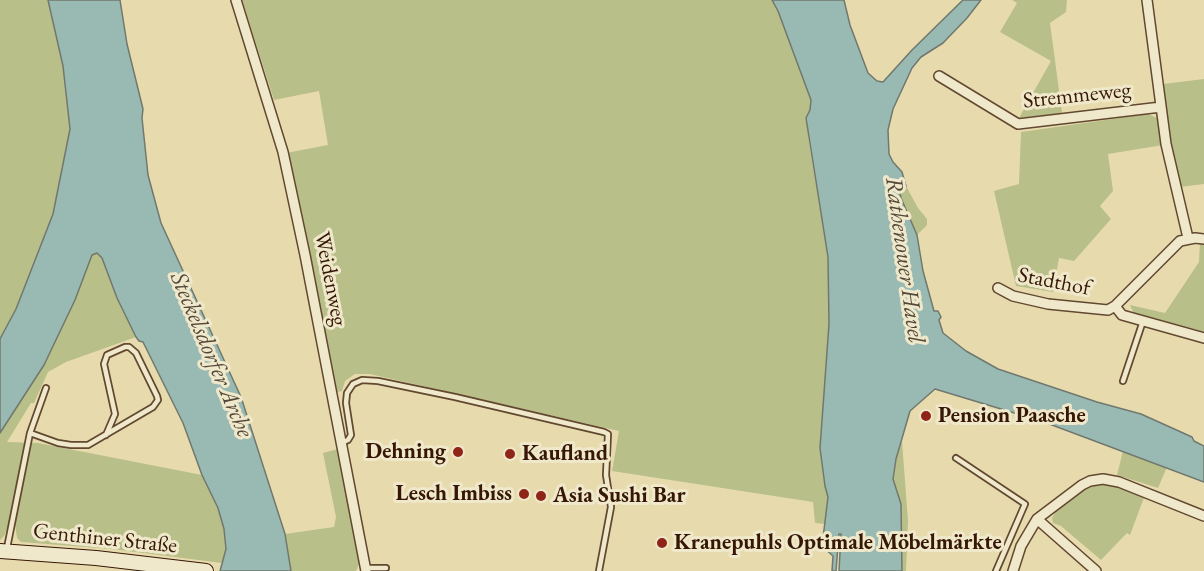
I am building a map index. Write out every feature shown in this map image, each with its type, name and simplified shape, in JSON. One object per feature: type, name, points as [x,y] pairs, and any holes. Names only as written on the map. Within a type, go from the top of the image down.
[{"type":"main road","name":"Genthiner Straße","points":[[3,551],[96,558],[197,570]]},
{"type":"street","name":"Weidenweg","points":[[236,0],[283,152],[366,569]]},
{"type":"street","points":[[1147,0],[1166,144],[1188,238]]},
{"type":"street","name":"Stremmeweg","points":[[939,76],[1018,124],[1161,107]]},
{"type":"street","points":[[1115,306],[1180,241],[1188,238],[1204,239]]},
{"type":"street","name":"Stadthof","points":[[998,288],[1013,296],[1048,304],[1101,310],[1108,310],[1115,306],[1122,315],[1204,338]]},
{"type":"street","points":[[1013,571],[1021,546],[1037,519],[1090,481],[1103,479],[1119,482],[1204,516]]},
{"type":"street","points":[[1037,519],[1096,571]]},
{"type":"lane","points":[[1124,381],[1143,321]]},
{"type":"lane","points":[[30,433],[71,446],[88,445],[106,435],[153,408],[158,400],[136,353],[129,347],[107,355],[104,364],[115,414],[106,435]]},
{"type":"lane","points":[[341,443],[348,440],[351,435],[346,403],[347,393],[353,384],[362,380],[378,381],[455,397],[604,432],[608,434],[606,475],[611,507],[599,571]]},
{"type":"lane","points":[[3,551],[30,433],[46,388]]},
{"type":"lane","points":[[956,458],[1025,504],[996,571]]},
{"type":"lane","points":[[366,569],[386,568]]},
{"type":"green space","points":[[0,0],[48,0],[63,66],[70,129],[53,214],[16,309],[0,339]]},
{"type":"green space","points":[[242,0],[772,0],[811,100],[807,116],[809,142],[828,257],[829,324],[820,448],[828,497],[825,524],[815,523],[813,502],[612,471],[619,431],[370,374],[355,374],[345,381],[342,391],[336,392],[286,153],[328,145],[319,91],[274,100]]},
{"type":"green space","points":[[1012,0],[1067,0],[1066,12],[1050,23],[1062,113],[1019,118],[1051,61],[1000,32],[1017,3]]},
{"type":"green space","points":[[1204,79],[1204,184],[1180,187],[1167,124],[1163,84]]},
{"type":"green space","points":[[1148,114],[1157,118],[1163,145],[1108,154],[1113,191],[1100,206],[1111,219],[1074,261],[1059,258],[1053,292],[1016,286],[994,191],[1019,184],[1021,132]]},
{"type":"green space","points":[[906,186],[927,219],[927,225],[917,235],[901,198],[900,193]]},
{"type":"green space","points":[[1200,242],[1204,243],[1204,333],[1135,316],[1130,305],[1165,313],[1199,262]]},
{"type":"green space","points":[[97,253],[102,258],[117,298],[136,337],[66,362],[48,372],[34,403],[31,403],[7,442],[38,443],[202,475],[218,508],[224,530],[226,549],[222,563],[112,549],[21,542],[17,538],[15,524],[9,523],[0,540],[0,433],[44,365],[75,300],[92,255]]},
{"type":"green space","points":[[902,441],[908,521],[906,571],[902,571],[901,504],[893,479]]},
{"type":"green space","points":[[338,449],[359,564],[356,571],[291,571],[285,534],[334,527],[336,517],[323,453]]},
{"type":"green space","points":[[1123,451],[1167,467],[1158,488],[1117,475]]},
{"type":"green space","points":[[1100,483],[1115,485],[1145,495],[1130,535],[1127,533],[1101,560],[1061,526],[1053,523],[1052,518],[1056,511],[1084,489]]},
{"type":"water","name":"Steckelsdorfer Arche","points":[[48,0],[120,0],[127,44],[143,109],[148,175],[161,223],[241,397],[285,534],[291,571],[220,571],[226,549],[224,529],[218,508],[202,475],[183,423],[143,342],[136,337],[117,298],[102,258],[97,253],[92,255],[75,300],[44,365],[0,433],[0,339],[16,309],[53,214],[70,129],[63,66]]},
{"type":"water","name":"Rathenower Havel","points":[[772,0],[844,0],[850,25],[868,73],[877,81],[883,82],[963,0],[981,0],[943,43],[921,57],[912,68],[893,109],[888,130],[889,154],[902,172],[906,186],[900,193],[901,198],[917,235],[923,271],[934,311],[938,311],[941,317],[939,320],[943,333],[966,351],[998,369],[1141,414],[1192,437],[1194,441],[1204,446],[1204,482],[1044,422],[935,389],[910,411],[896,459],[893,479],[901,504],[902,571],[839,571],[841,534],[839,534],[836,571],[832,571],[833,556],[822,546],[828,497],[820,448],[829,324],[828,257],[806,118],[811,100]]},
{"type":"place","name":"Pension Paasche","points":[[926,416]]},
{"type":"place","name":"Dehning","points":[[458,452]]},
{"type":"place","name":"Kaufland","points":[[510,454]]},
{"type":"place","name":"Lesch Imbiss","points":[[524,494]]},
{"type":"place","name":"Asia Sushi Bar","points":[[541,496]]},
{"type":"place","name":"Kranepuhls Optimale Möbelmärkte","points":[[662,543]]}]
